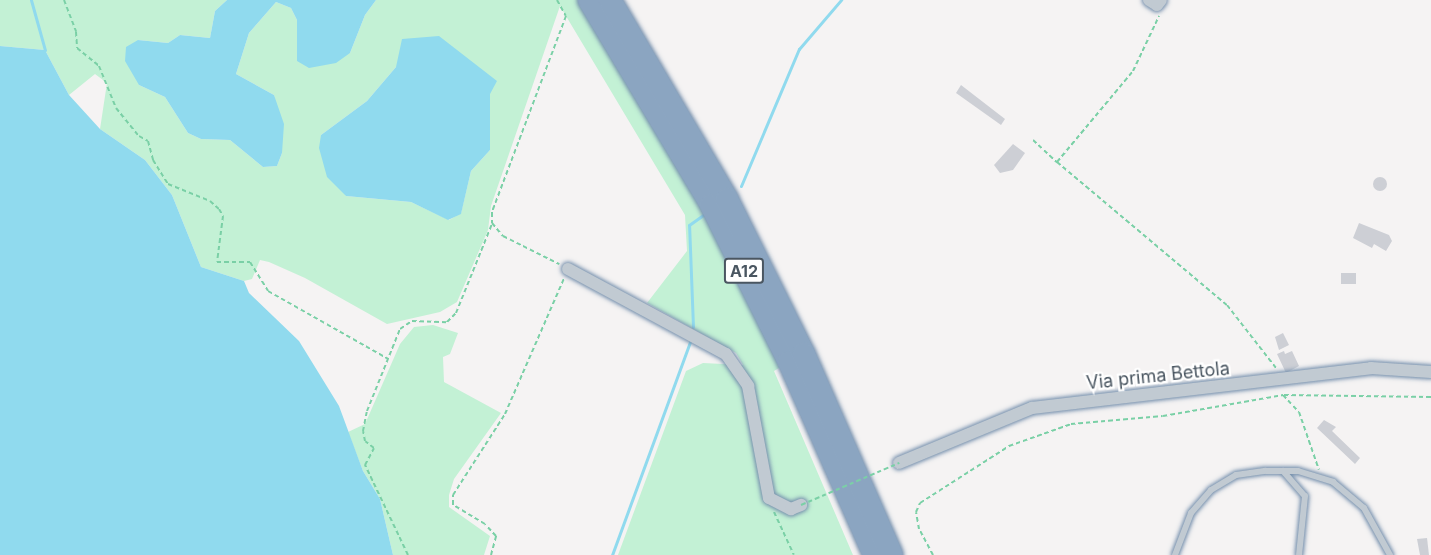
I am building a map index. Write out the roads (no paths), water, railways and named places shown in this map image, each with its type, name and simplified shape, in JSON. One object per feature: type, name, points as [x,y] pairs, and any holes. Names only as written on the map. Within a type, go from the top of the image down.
[{"type":"highway","name":"A12","points":[[590,0],[711,205],[789,362],[874,555]]},
{"type":"highway","name":"A12","points":[[610,0],[727,199],[804,354],[891,555]]},
{"type":"street","points":[[568,269],[702,338],[732,361],[748,386],[755,412],[763,484],[769,498],[790,509],[801,505]]},
{"type":"street","name":"Via prima Bettola","points":[[899,463],[1032,408],[1285,381],[1371,368],[1431,372]]},
{"type":"lane","points":[[1283,471],[1305,496],[1299,555]]},
{"type":"lane","points":[[1175,555],[1191,513],[1211,490],[1236,475],[1283,471],[1333,482],[1364,508],[1390,555]]},
{"type":"water","points":[[227,0],[376,0],[365,15],[350,53],[336,63],[309,68],[297,61],[297,20],[291,8],[276,2],[249,33],[236,74],[274,95],[284,124],[282,153],[277,166],[263,167],[230,140],[201,139],[188,133],[165,97],[139,85],[125,61],[126,47],[138,40],[168,43],[180,35],[210,38],[215,11]]},
{"type":"water","points":[[439,36],[497,81],[490,94],[490,150],[471,171],[461,214],[448,220],[411,202],[346,196],[327,177],[319,148],[321,135],[367,101],[396,67],[402,39]]},
{"type":"water","points":[[0,46],[45,50],[69,95],[100,129],[145,160],[172,195],[201,267],[244,281],[249,293],[299,341],[339,406],[363,471],[380,499],[393,555],[0,555]]},
{"type":"waterway","points":[[31,0],[45,50]]},
{"type":"waterway","points":[[741,186],[799,49],[841,0]]},
{"type":"waterway","points":[[693,327],[689,225],[705,214]]},
{"type":"waterway","points":[[612,555],[691,339]]}]
